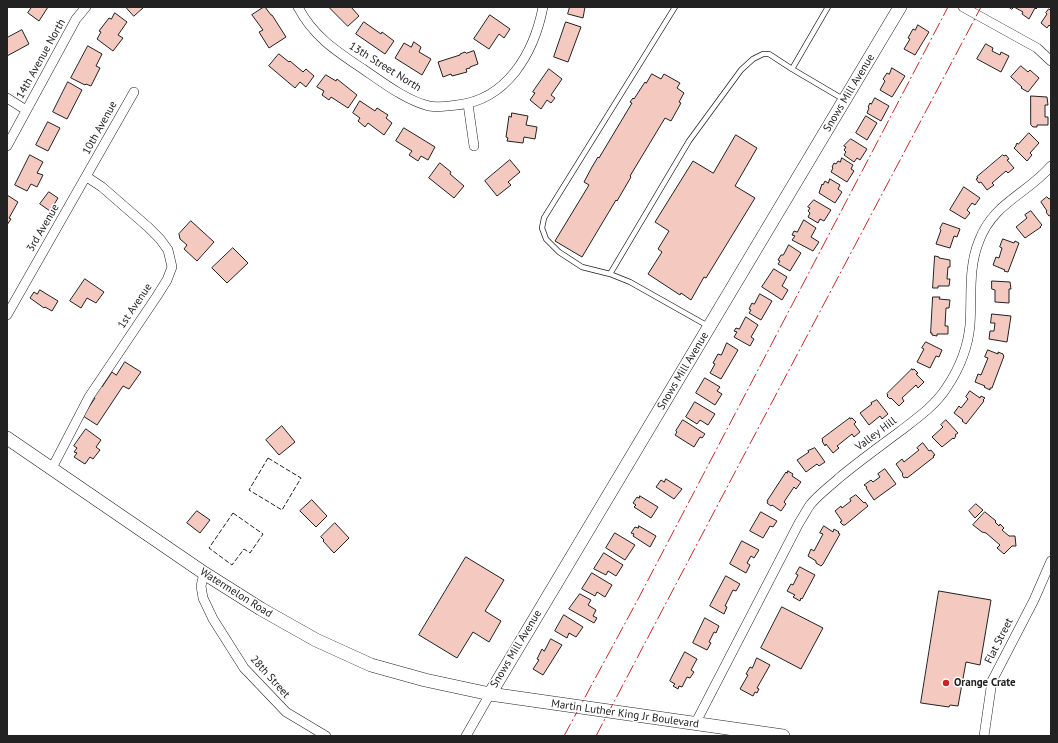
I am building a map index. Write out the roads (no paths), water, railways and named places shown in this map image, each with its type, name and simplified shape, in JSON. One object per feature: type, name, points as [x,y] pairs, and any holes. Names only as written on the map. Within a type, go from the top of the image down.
[{"type":"main road","name":"Snows Mill Avenue","points":[[490,694],[900,7]]},
{"type":"main road","name":"Watermelon Road","points":[[7,438],[204,573],[261,609],[316,640],[371,665],[425,680],[490,694]]},
{"type":"main road","name":"Martin Luther King Jr Boulevard","points":[[490,694],[777,736]]},
{"type":"street","name":"14th Avenue North","points":[[7,146],[76,19],[86,7]]},
{"type":"street","name":"13th Street North","points":[[298,7],[315,33],[328,46],[414,101],[429,106],[443,107],[468,104],[484,98],[500,88],[516,71],[527,52],[536,31],[543,7]]},
{"type":"street","points":[[963,7],[1037,48],[1051,61]]},
{"type":"street","name":"10th Avenue","points":[[86,177],[134,92]]},
{"type":"street","points":[[7,98],[26,110]]},
{"type":"street","points":[[468,104],[474,146]]},
{"type":"street","name":"Valley Hill","points":[[695,724],[799,523],[811,505],[825,490],[854,466],[931,406],[946,388],[958,367],[966,344],[970,326],[971,272],[979,240],[994,215],[1007,202],[1051,166]]},
{"type":"street","name":"3rd Avenue","points":[[7,315],[86,177]]},
{"type":"street","name":"1st Avenue","points":[[52,468],[89,397],[157,296],[167,280],[172,267],[168,250],[160,239],[102,187],[86,177]]},
{"type":"street","name":"Flat Street","points":[[984,736],[992,681],[1034,600],[1051,561]]},
{"type":"street","name":"28th Street","points":[[204,573],[201,586],[203,598],[213,620],[244,668],[286,712],[326,736]]},
{"type":"street","name":"Snows Mill Avenue","points":[[466,736],[490,694]]},
{"type":"lane","points":[[675,7],[544,218],[542,228],[546,240],[559,252],[582,267],[610,274],[630,282],[709,327]]},
{"type":"lane","points":[[792,68],[828,7]]},
{"type":"lane","points":[[610,274],[689,141],[741,70],[753,59],[763,54],[769,54],[845,100]]},
{"type":"place","name":"Orange Crate","points":[[946,683]]}]
